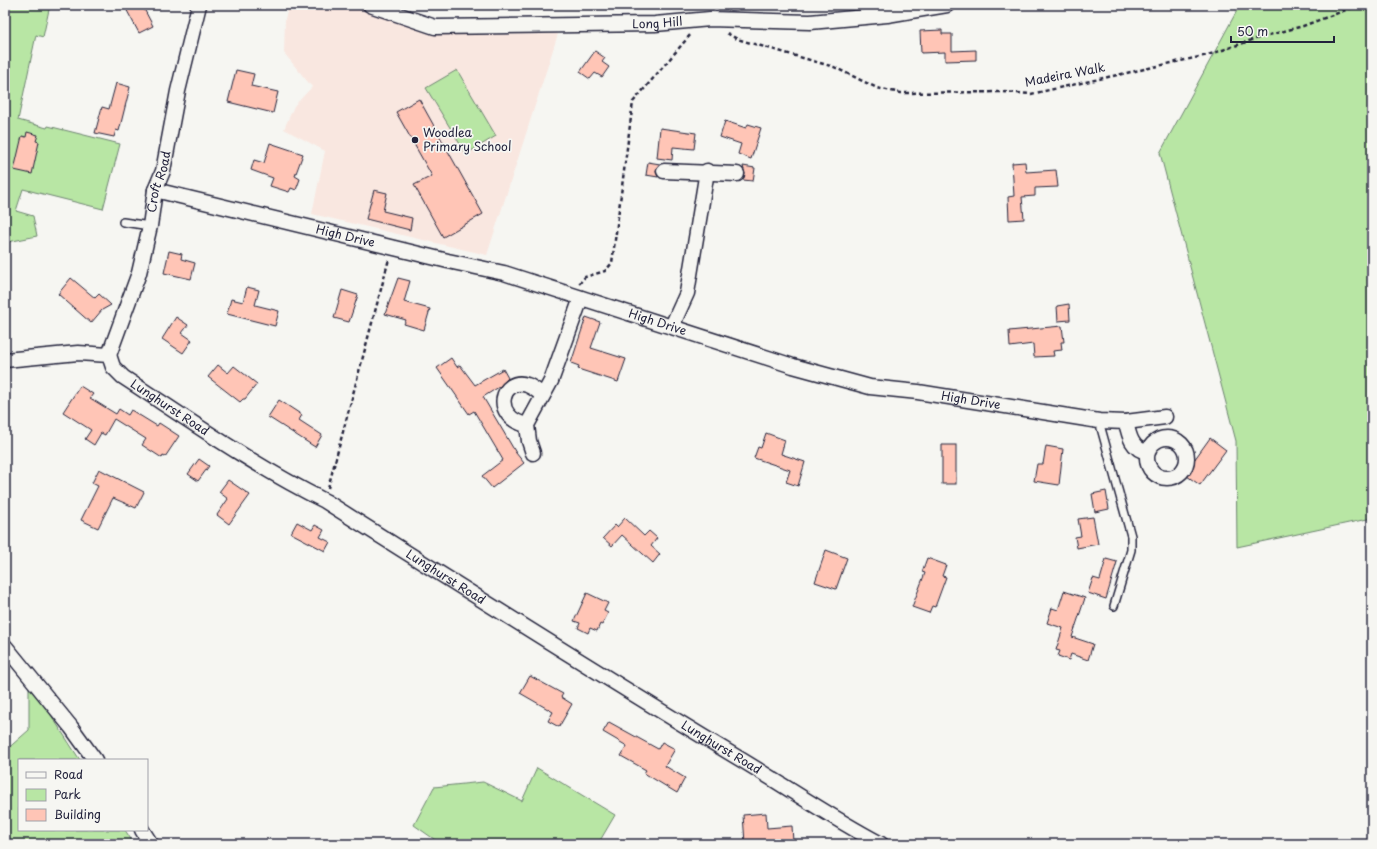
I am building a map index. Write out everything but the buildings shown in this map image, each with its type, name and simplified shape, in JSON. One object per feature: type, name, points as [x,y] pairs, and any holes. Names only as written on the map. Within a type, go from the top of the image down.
[{"type":"street","name":"Croft Road","points":[[109,355],[117,337],[139,273],[150,226],[155,190],[163,172],[178,91],[199,5]]},
{"type":"street","name":"Long Hill","points":[[370,5],[436,27],[656,24],[707,19],[810,22],[887,15],[947,5]]},
{"type":"street","points":[[664,171],[707,171],[737,174]]},
{"type":"street","points":[[672,326],[687,293],[707,171]]},
{"type":"street","name":"High Drive","points":[[155,190],[504,273],[793,366],[870,387],[918,392],[1099,421],[1126,422],[1165,417]]},
{"type":"street","points":[[533,453],[529,441],[527,425],[552,381],[577,296]]},
{"type":"street","points":[[5,360],[78,353],[109,355]]},
{"type":"street","name":"Lunghurst Road","points":[[109,355],[113,367],[123,377],[286,481],[325,501],[622,689],[749,764],[850,828],[881,844]]},
{"type":"street","points":[[527,425],[518,423],[505,411],[503,405],[505,392],[513,386],[520,384],[527,385],[543,395]]},
{"type":"street","points":[[1126,422],[1132,444],[1140,451],[1148,452]]},
{"type":"street","points":[[5,646],[71,727],[94,759]]},
{"type":"street","points":[[143,831],[151,844]]},
{"type":"lane","points":[[123,222],[150,226]]},
{"type":"lane","points":[[1099,421],[1131,536],[1131,550],[1114,606]]},
{"type":"path","name":"Madeira Walk","points":[[707,19],[715,27],[737,39],[834,67],[876,88],[901,93],[1003,92],[1031,94],[1208,55],[1258,38],[1303,26],[1359,5]]},
{"type":"path","points":[[577,296],[585,277],[605,271],[612,264],[633,102],[707,19]]},
{"type":"path","points":[[325,501],[392,247]]},
{"type":"shaded area","name":"Woodlea Primary School","points":[[289,5],[353,5],[433,35],[558,34],[487,255],[312,214],[325,151],[284,129],[294,106],[312,87],[284,53],[285,19]]},
{"type":"green space","points":[[5,5],[50,5],[43,37],[36,35],[18,120],[120,144],[103,209],[23,189],[16,211],[33,216],[37,236],[8,242],[7,249],[5,249]]},
{"type":"green space","points":[[1240,5],[1372,5],[1372,518],[1237,547],[1236,441],[1160,153]]},
{"type":"green space","points":[[457,70],[496,136],[466,154],[426,88]]},
{"type":"green space","points":[[29,681],[79,759],[18,759],[18,831],[126,831],[134,844],[6,844],[5,751],[29,730]]},
{"type":"green space","points":[[537,768],[615,815],[598,844],[441,844],[414,825],[434,787],[483,782],[522,801]]},
{"type":"place","name":"Woodlea Primary School","points":[[415,140]]}]
